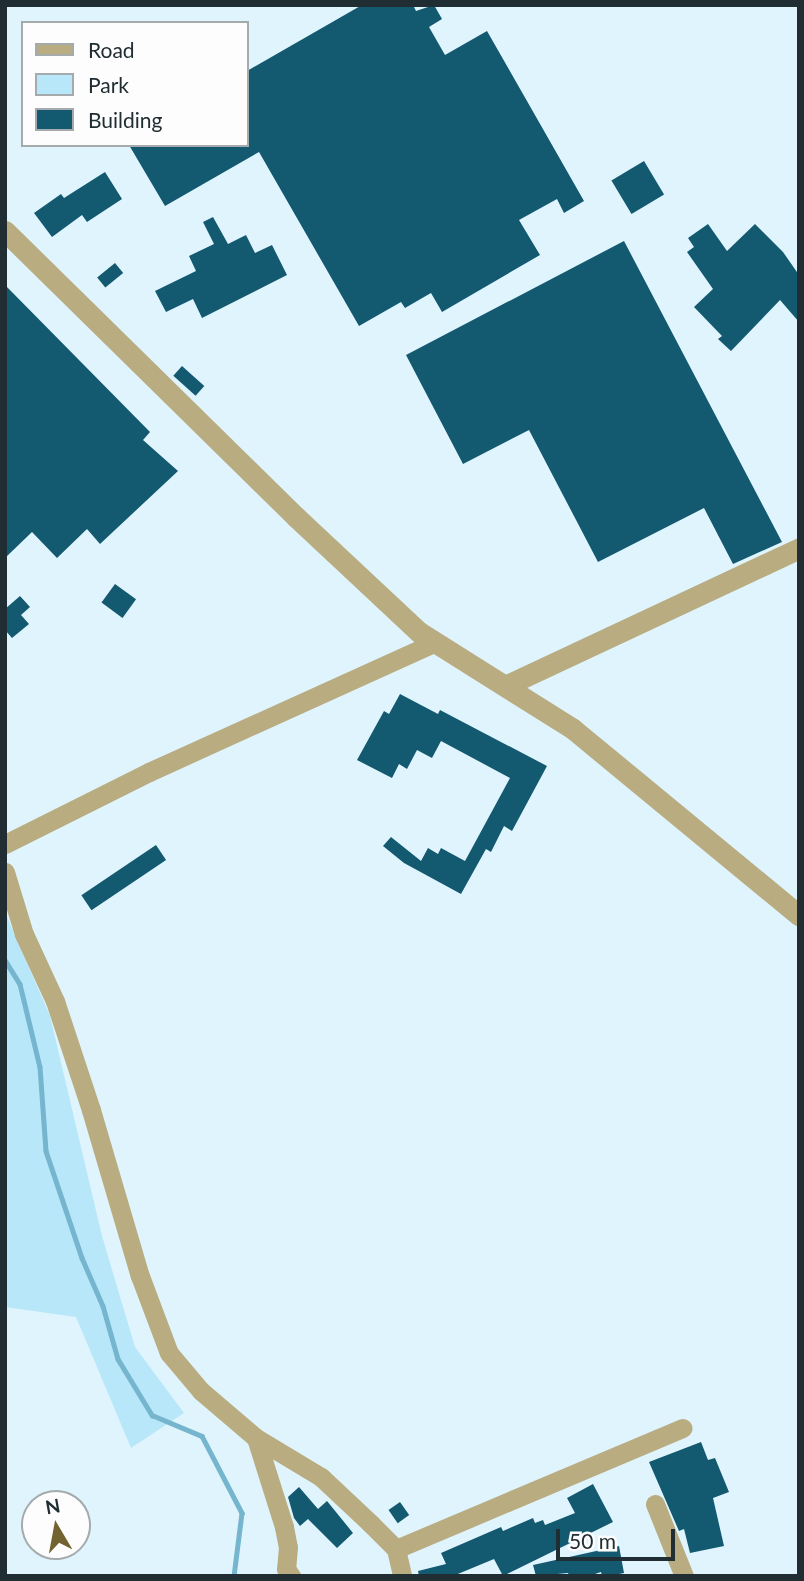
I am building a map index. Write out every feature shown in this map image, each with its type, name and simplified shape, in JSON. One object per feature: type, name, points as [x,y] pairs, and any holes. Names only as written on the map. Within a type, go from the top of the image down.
[{"type":"street","points":[[5,231],[296,517],[419,632],[573,729],[799,915]]},
{"type":"street","points":[[505,686],[799,548]]},
{"type":"street","points":[[5,844],[149,772],[435,642]]},
{"type":"street","points":[[5,872],[24,933],[55,1001],[92,1110],[140,1276],[169,1353],[201,1391],[256,1438],[321,1477],[396,1549],[402,1576]]},
{"type":"street","points":[[396,1549],[683,1428]]},
{"type":"street","points":[[256,1438],[284,1527],[288,1547],[286,1569],[291,1576]]},
{"type":"street","points":[[655,1504],[684,1576]]},
{"type":"green space","points":[[5,912],[50,1016],[102,1236],[135,1347],[184,1413],[131,1448],[76,1317],[5,1307]]},
{"type":"building","points":[[362,5],[413,5],[416,11],[434,5],[442,19],[429,27],[445,55],[487,31],[584,201],[564,213],[557,199],[519,220],[540,255],[442,312],[431,293],[405,308],[401,302],[359,326],[259,152],[165,206],[130,147],[248,147],[248,70]]},
{"type":"building","points":[[644,161],[664,194],[632,214],[611,181]]},
{"type":"building","points":[[105,172],[122,199],[87,222],[82,215],[52,237],[34,213],[61,194],[64,198]]},
{"type":"building","points":[[213,217],[228,244],[246,235],[255,253],[272,245],[287,275],[202,318],[193,299],[166,312],[155,291],[196,271],[189,256],[214,244],[203,222]]},
{"type":"building","points":[[708,224],[727,251],[755,224],[783,252],[799,275],[799,322],[780,300],[731,351],[718,339],[722,336],[694,307],[713,289],[687,252],[694,247],[688,238]]},
{"type":"building","points":[[624,241],[782,542],[733,564],[704,508],[598,562],[529,430],[463,464],[406,355]]},
{"type":"building","points":[[115,263],[123,273],[105,288],[97,277]]},
{"type":"building","points":[[5,285],[150,432],[143,440],[178,471],[100,544],[87,529],[57,558],[32,532],[5,558]]},
{"type":"building","points":[[182,366],[204,386],[196,396],[173,376]]},
{"type":"building","points":[[115,584],[136,599],[123,618],[101,603]]},
{"type":"building","points":[[20,596],[30,607],[21,615],[29,624],[12,638],[5,630],[5,609]]},
{"type":"building","points":[[400,694],[438,714],[440,710],[547,766],[512,831],[504,826],[491,852],[486,849],[461,894],[404,863],[383,846],[391,837],[421,861],[428,848],[438,854],[441,848],[465,861],[510,778],[441,741],[432,758],[417,750],[407,769],[399,764],[392,778],[357,760],[384,711],[389,714]]},
{"type":"building","points":[[156,845],[166,860],[91,910],[81,895]]},
{"type":"building","points":[[701,1442],[708,1460],[715,1458],[729,1492],[713,1498],[724,1546],[690,1553],[684,1529],[679,1531],[649,1462]]},
{"type":"building","points":[[593,1484],[613,1522],[503,1576],[494,1559],[453,1576],[419,1576],[418,1571],[446,1564],[441,1553],[501,1527],[503,1531],[533,1518],[535,1523],[543,1520],[545,1525],[575,1513],[567,1498]]},
{"type":"building","points":[[299,1487],[318,1509],[327,1501],[353,1533],[337,1548],[308,1519],[300,1526],[294,1518],[288,1497]]},
{"type":"building","points":[[400,1502],[409,1515],[398,1523],[389,1510]]},
{"type":"building","points":[[619,1546],[624,1573],[609,1576],[602,1576],[601,1572],[589,1576],[569,1576],[568,1573],[536,1576],[533,1565]]},
{"type":"waterway","points":[[5,960],[20,984],[40,1067],[46,1151],[82,1258],[103,1306],[118,1359],[152,1415],[202,1436],[242,1513],[234,1576]]}]
